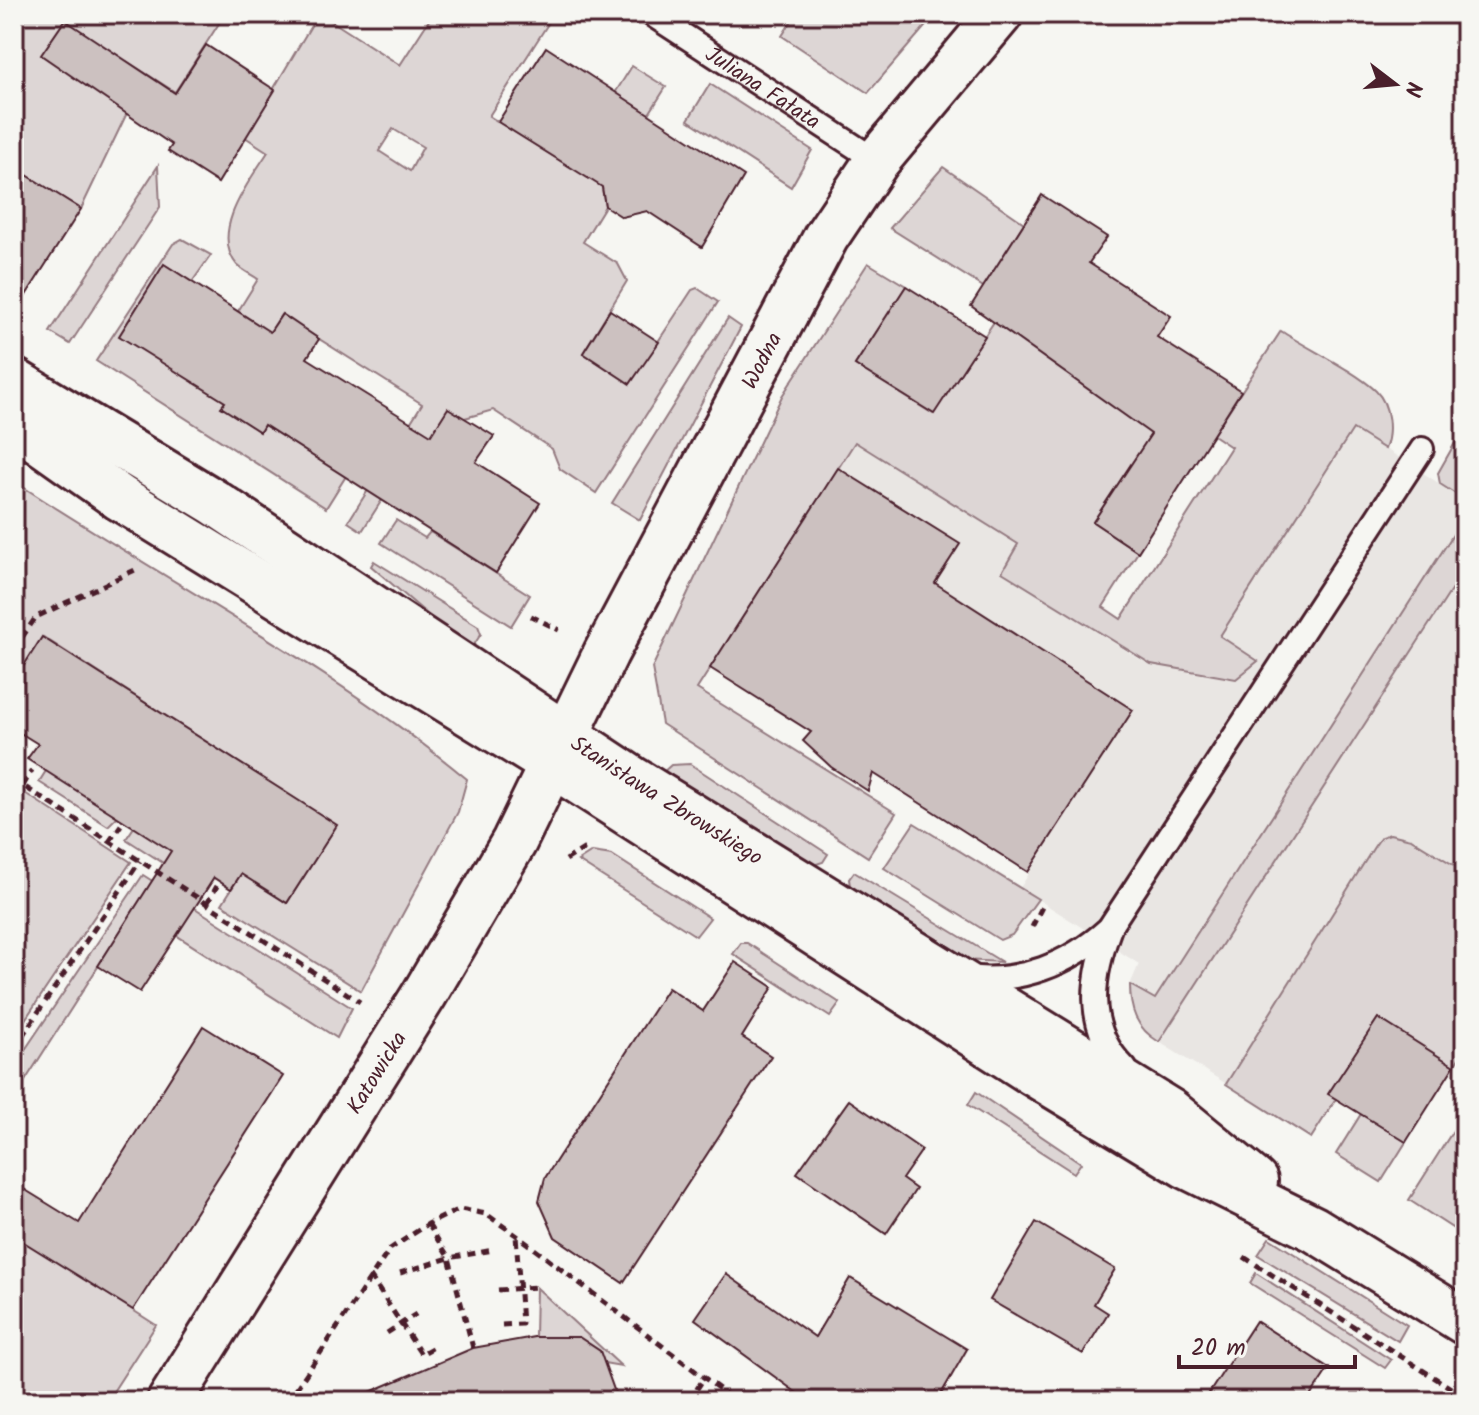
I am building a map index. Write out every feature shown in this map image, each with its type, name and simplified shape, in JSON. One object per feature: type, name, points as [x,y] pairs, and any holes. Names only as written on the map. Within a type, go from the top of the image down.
[{"type":"street","name":"Wodna","points":[[559,750],[797,288],[877,161],[1000,14]]},
{"type":"street","name":"Stanisława Zbrowskiego","points":[[14,381],[214,502],[559,750],[1033,1073],[1185,1165],[1314,1229],[1465,1322]]},
{"type":"street","name":"Stanisława Zbrowskiego","points":[[14,423],[120,498],[946,974],[1171,1112],[1314,1229]]},
{"type":"street","name":"Katowicka","points":[[170,1401],[424,995],[514,842],[559,750]]},
{"type":"lane","name":"Juliana Fałata","points":[[651,14],[877,161]]},
{"type":"lane","points":[[1171,1112],[1112,1055],[1100,1032],[1094,979],[1111,925],[1422,449]]},
{"type":"lane","points":[[946,974],[986,979],[1026,975],[1065,960],[1111,925]]},
{"type":"path","points":[[14,649],[36,617],[143,567]]},
{"type":"path","points":[[23,786],[32,770]]},
{"type":"path","points":[[14,780],[369,1008]]},
{"type":"path","points":[[109,842],[121,825]]},
{"type":"path","points":[[558,866],[588,845]]},
{"type":"path","points":[[14,1048],[140,861]]},
{"type":"path","points":[[207,904],[217,886]]},
{"type":"path","points":[[288,1401],[390,1249],[428,1224],[460,1209],[486,1214],[735,1401]]},
{"type":"path","points":[[428,1224],[449,1258],[473,1348]]},
{"type":"path","points":[[502,1325],[522,1324],[516,1235]]},
{"type":"path","points":[[400,1273],[449,1258],[493,1250]]},
{"type":"path","points":[[370,1276],[421,1354],[432,1348]]},
{"type":"path","points":[[498,1290],[536,1287]]},
{"type":"path","points":[[387,1333],[416,1314]]},
{"type":"path","points":[[689,1401],[704,1378]]},
{"type":"shaded area","points":[[14,14],[225,14],[175,92],[128,62],[127,113],[81,209],[14,167]]},
{"type":"shaded area","points":[[318,14],[333,14],[330,20],[400,65],[433,14],[574,14],[567,24],[553,16],[489,116],[569,166],[632,66],[666,87],[602,188],[605,206],[583,242],[618,264],[627,281],[583,353],[630,384],[692,290],[697,288],[718,302],[596,493],[560,469],[552,449],[493,410],[465,418],[397,489],[391,486],[362,531],[348,522],[422,404],[281,315],[222,407],[260,431],[264,425],[346,476],[326,508],[96,361],[173,244],[182,239],[211,255],[192,282],[165,265],[194,382],[258,279],[237,265],[230,252],[228,237],[235,207],[268,152],[245,137]],"holes":[[[393,129],[423,147],[410,171],[379,151]]]},
{"type":"shaded area","points":[[796,14],[936,14],[868,93],[782,36]]},
{"type":"shaded area","points":[[710,84],[812,150],[791,187],[688,120]]},
{"type":"shaded area","points":[[158,166],[160,207],[70,344],[50,332]]},
{"type":"shaded area","points":[[943,167],[1024,223],[997,266],[1169,407],[1093,522],[1138,552],[1103,607],[1121,619],[1231,447],[1213,435],[1281,331],[1376,391],[1387,411],[1389,435],[1385,449],[1353,429],[1220,636],[1258,661],[1236,679],[1151,664],[1002,572],[1018,544],[855,442],[697,689],[896,813],[868,857],[662,724],[652,668],[782,396],[868,263],[906,286],[855,365],[933,414],[1007,302],[890,228]]},
{"type":"shaded area","points":[[728,318],[741,327],[640,520],[612,503]]},
{"type":"shaded area","points":[[1353,428],[1465,500],[1465,516],[1155,999],[1130,985],[1139,964],[1020,888],[1079,794],[758,592],[855,442],[1019,545],[1002,572],[1141,660],[1193,673],[1236,679],[1258,661],[1220,637]]},
{"type":"shaded area","points":[[1455,443],[1465,449],[1465,500],[1440,484],[1438,473]]},
{"type":"shaded area","points":[[14,481],[303,661],[359,698],[467,779],[458,812],[361,991],[222,904],[241,874],[287,903],[336,825],[43,637],[14,681]]},
{"type":"shaded area","points":[[1465,516],[1465,569],[1159,1042],[1145,1031],[1136,1018],[1130,985],[1155,999]]},
{"type":"shaded area","points":[[396,520],[425,538],[430,532],[530,595],[511,626],[381,543]]},
{"type":"shaded area","points":[[374,561],[478,626],[481,634],[470,651],[371,566]]},
{"type":"shaded area","points":[[1465,569],[1465,916],[1246,1096],[1159,1042]]},
{"type":"shaded area","points":[[56,755],[223,862],[202,888],[126,839],[134,827],[117,817],[108,826],[39,782]]},
{"type":"shaded area","points":[[690,764],[828,854],[823,862],[810,866],[662,773],[671,765]]},
{"type":"shaded area","points":[[14,786],[131,862],[14,1036]]},
{"type":"shaded area","points":[[914,823],[1038,899],[1012,935],[1000,940],[884,868]]},
{"type":"shaded area","points":[[1390,834],[1411,839],[1465,872],[1465,1049],[1454,1066],[1378,1018],[1329,1094],[1336,1099],[1311,1138],[1226,1084],[1374,847],[1381,837]]},
{"type":"shaded area","points":[[592,852],[612,855],[710,918],[696,936],[578,861]]},
{"type":"shaded area","points":[[854,872],[1002,962],[962,960],[851,893],[849,879]]},
{"type":"shaded area","points":[[143,875],[352,1008],[337,1038],[135,909],[14,1098],[14,1066]]},
{"type":"shaded area","points":[[741,943],[747,943],[840,1003],[830,1017],[733,954]]},
{"type":"shaded area","points":[[976,1092],[1081,1163],[1074,1173],[968,1105]]},
{"type":"shaded area","points":[[1465,1112],[1465,1225],[1460,1233],[1409,1200]]},
{"type":"shaded area","points":[[1361,1114],[1406,1142],[1381,1182],[1336,1154]]},
{"type":"shaded area","points":[[14,1234],[156,1325],[107,1401],[14,1401]]},
{"type":"shaded area","points":[[1269,1238],[1407,1325],[1398,1341],[1258,1255]]},
{"type":"shaded area","points":[[1256,1273],[1391,1360],[1385,1368],[1250,1283]]},
{"type":"shaded area","points":[[536,1287],[621,1366],[604,1363],[562,1337],[535,1337]]},
{"type":"building","points":[[65,20],[175,93],[206,45],[275,90],[218,183],[168,151],[172,145],[41,55]]},
{"type":"building","points":[[546,47],[744,176],[702,247],[647,211],[622,217],[605,206],[602,187],[498,122]]},
{"type":"building","points":[[14,167],[81,209],[14,314]]},
{"type":"building","points":[[1042,195],[1107,237],[1089,263],[1171,316],[1157,337],[1241,391],[1138,552],[1093,522],[1151,434],[971,306]]},
{"type":"building","points":[[164,264],[270,332],[282,314],[319,339],[307,358],[431,435],[448,408],[494,436],[476,462],[540,503],[496,573],[264,425],[260,432],[221,407],[225,402],[119,336]]},
{"type":"building","points":[[906,286],[985,336],[934,414],[855,365]]},
{"type":"building","points":[[610,310],[659,342],[630,384],[583,353]]},
{"type":"building","points":[[838,468],[960,544],[935,583],[1133,710],[1028,872],[873,773],[868,791],[831,767],[803,741],[811,732],[710,668]]},
{"type":"building","points":[[42,637],[337,825],[287,903],[241,874],[231,889],[214,878],[140,992],[98,966],[171,851],[27,759],[38,744],[14,729],[14,681]]},
{"type":"building","points":[[735,962],[773,987],[742,1037],[771,1056],[623,1283],[555,1237],[539,1201],[545,1178],[668,988],[703,1011]]},
{"type":"building","points":[[1378,1018],[1454,1066],[1406,1142],[1328,1094]]},
{"type":"building","points":[[203,1026],[283,1076],[133,1310],[14,1236],[14,1183],[79,1223]]},
{"type":"building","points":[[849,1100],[922,1150],[902,1179],[916,1189],[886,1234],[797,1173]]},
{"type":"building","points":[[1036,1222],[1115,1269],[1094,1304],[1108,1313],[1083,1354],[990,1300]]},
{"type":"building","points":[[726,1274],[815,1337],[850,1278],[967,1349],[937,1401],[808,1401],[695,1319]]},
{"type":"building","points":[[1256,1321],[1329,1368],[1307,1401],[1204,1401]]},
{"type":"building","points":[[534,1337],[579,1337],[600,1351],[618,1401],[349,1401],[473,1348]]}]
